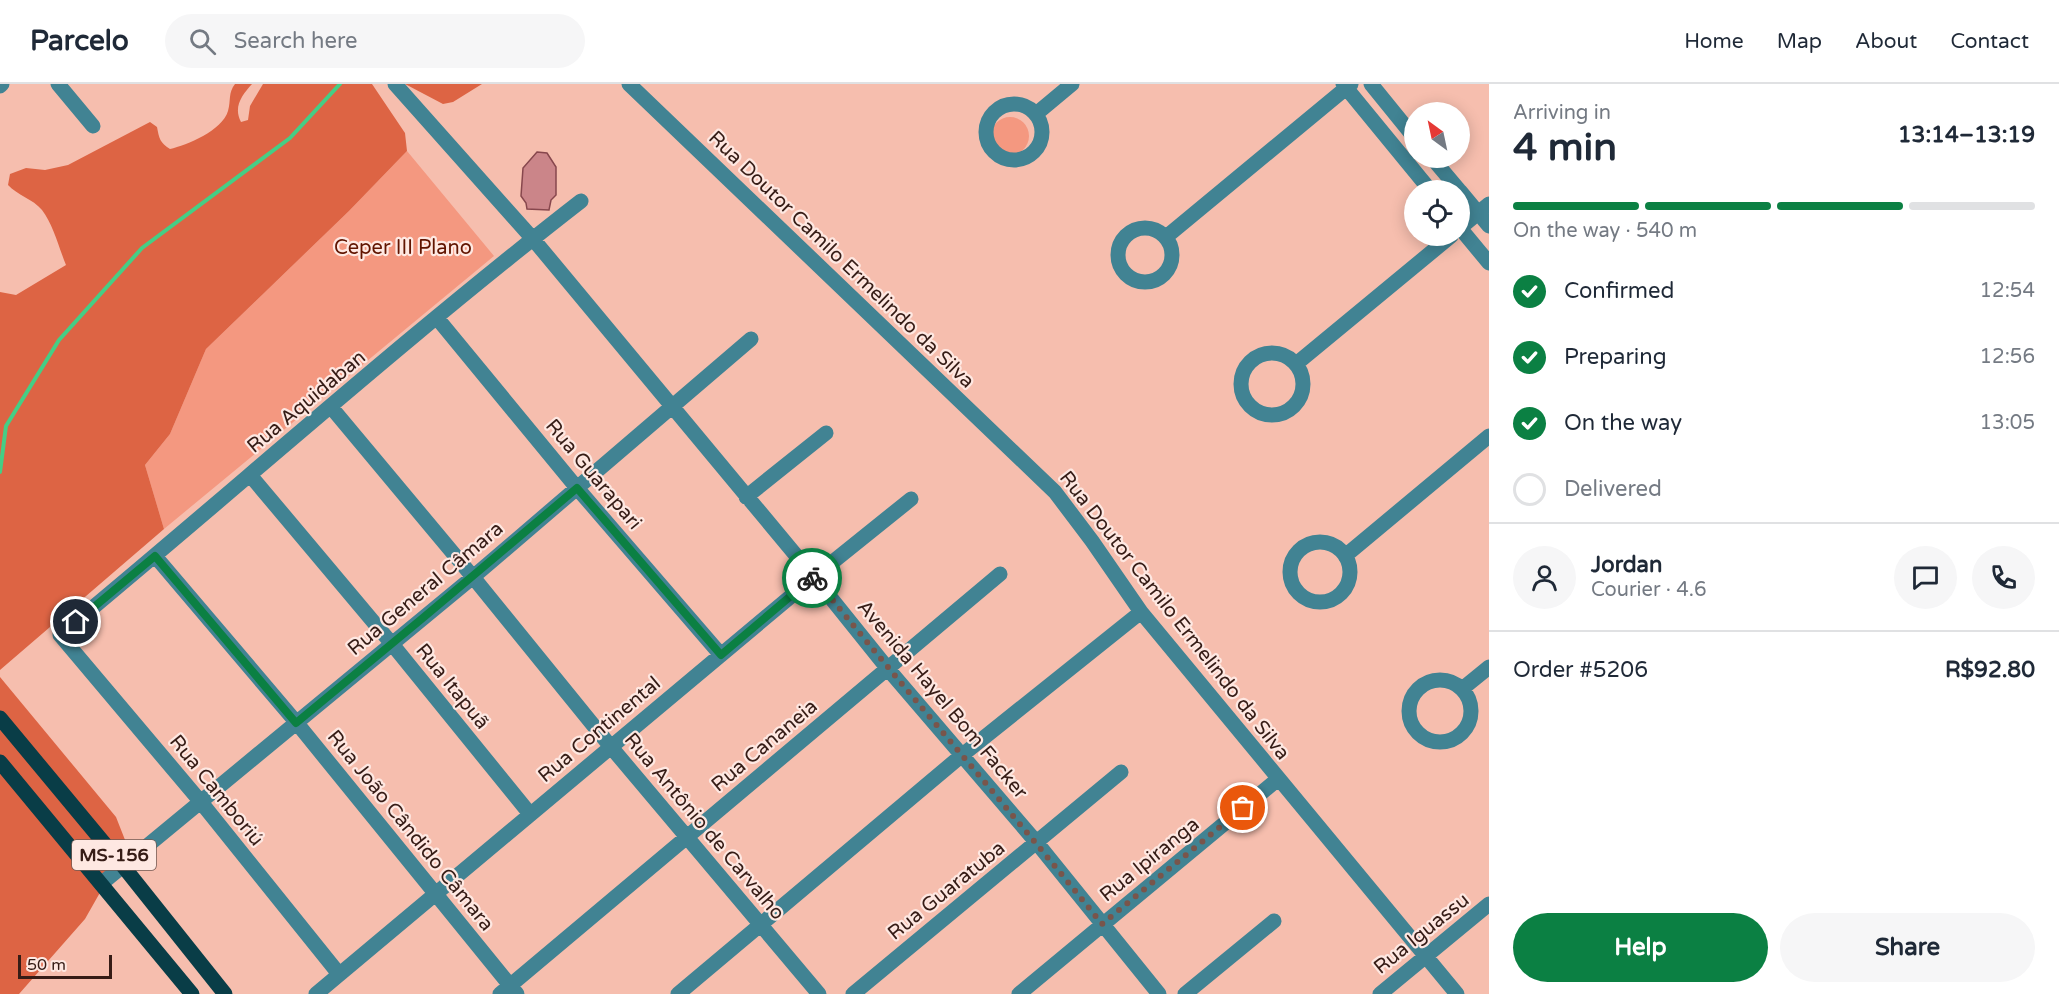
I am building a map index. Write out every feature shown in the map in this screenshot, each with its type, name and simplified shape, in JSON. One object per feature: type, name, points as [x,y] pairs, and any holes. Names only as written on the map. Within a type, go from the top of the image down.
[{"type":"main road","name":"MS-156","points":[[0,718],[123,866],[225,994]]},
{"type":"main road","points":[[0,762],[192,994]]},
{"type":"street","points":[[58,84],[93,126]]},
{"type":"street","name":"Avenida Hayel Bom Facker","points":[[395,84],[533,238],[888,669],[1037,843],[1159,994]]},
{"type":"street","name":"Rua Doutor Camilo Ermelindo da Silva","points":[[629,84],[1055,492],[1141,612],[1457,994]]},
{"type":"street","points":[[1036,114],[1072,84]]},
{"type":"street","points":[[1371,84],[1404,125]]},
{"type":"street","points":[[1166,237],[1347,85],[1422,180]]},
{"type":"street","points":[[1440,168],[1450,180]]},
{"type":"street","points":[[1470,198],[1484,208],[1489,226]]},
{"type":"street","name":"Rua Aquidaban","points":[[60,635],[331,406],[533,238],[581,201]]},
{"type":"street","points":[[1470,220],[1484,208]]},
{"type":"street","points":[[1470,240],[1489,263]]},
{"type":"street","points":[[1296,364],[1439,246]]},
{"type":"street","name":"Rua Guarapari","points":[[437,318],[577,488],[721,655]]},
{"type":"street","name":"Rua General Câmara","points":[[101,884],[473,577],[752,339]]},
{"type":"street","points":[[1279,354],[1296,364],[1303,383],[1298,402],[1282,414],[1262,414],[1253,409],[1242,392],[1244,371],[1250,363],[1258,357],[1279,354]]},
{"type":"street","name":"Rua Antônio de Carvalho","points":[[331,406],[611,747],[819,994]]},
{"type":"street","points":[[746,497],[826,433]]},
{"type":"street","points":[[1345,556],[1489,436]]},
{"type":"street","name":"Rua Itapuã","points":[[250,475],[392,644],[530,814]]},
{"type":"street","name":"Rua Continental","points":[[316,994],[814,577],[911,499]]},
{"type":"street","name":"Rua João Cândido Câmara","points":[[155,556],[296,723],[509,991]]},
{"type":"street","name":"Rua Cananeia","points":[[509,991],[687,836],[1000,574]]},
{"type":"street","points":[[678,994],[961,756],[1141,612]]},
{"type":"street","name":"Rua Camboriú","points":[[60,635],[200,801],[339,974]]},
{"type":"street","points":[[1462,689],[1489,667]]},
{"type":"street","points":[[1444,680],[1462,689],[1468,697],[1471,717],[1461,734],[1453,739],[1433,741],[1416,731],[1411,722],[1410,711],[1411,701],[1416,692],[1433,681],[1444,680]]},
{"type":"street","name":"Rua Guaratuba","points":[[853,994],[1120,772]]},
{"type":"street","name":"Rua Ipiranga","points":[[1019,994],[1278,779]]},
{"type":"street","name":"Rua Iguassu","points":[[1380,994],[1489,904]]},
{"type":"street","points":[[1185,994],[1274,921]]},
{"type":"green space","points":[[1010,117],[1017,118],[1023,123],[1028,129],[1028,143],[1023,149],[1017,154],[1010,155],[1003,154],[997,149],[992,143],[991,136],[992,129],[997,123],[1003,118]]},
{"type":"green space","name":"Ceper III Plano","points":[[407,151],[494,256],[164,529],[145,465],[170,434],[206,349],[349,211]]},
{"type":"shaded area","points":[[235,84],[252,84],[238,106],[241,122],[248,120],[250,106],[263,84],[372,84],[405,133],[407,151],[349,211],[206,349],[170,434],[145,465],[164,529],[0,670],[0,292],[16,295],[66,265],[46,216],[38,206],[8,185],[10,174],[26,168],[45,170],[68,165],[150,122],[157,127],[161,140],[170,149],[185,144],[219,125],[228,111],[231,90]]},
{"type":"shaded area","points":[[405,84],[482,84],[453,102],[443,104]]},
{"type":"shaded area","points":[[0,677],[116,817],[127,845],[85,919],[19,994],[0,994]]},
{"type":"building","points":[[537,152],[547,153],[556,167],[556,195],[551,200],[549,210],[527,209],[521,196],[523,168]]},
{"type":"waterway","points":[[0,472],[6,426],[59,340],[142,248],[290,138],[340,84]]},
{"type":"way so far","points":[[812,578],[814,577],[888,669],[1037,843],[1102,924],[1243,808]]},
{"type":"route","points":[[76,622],[155,556],[296,723],[577,488],[721,655],[812,578]]}]
